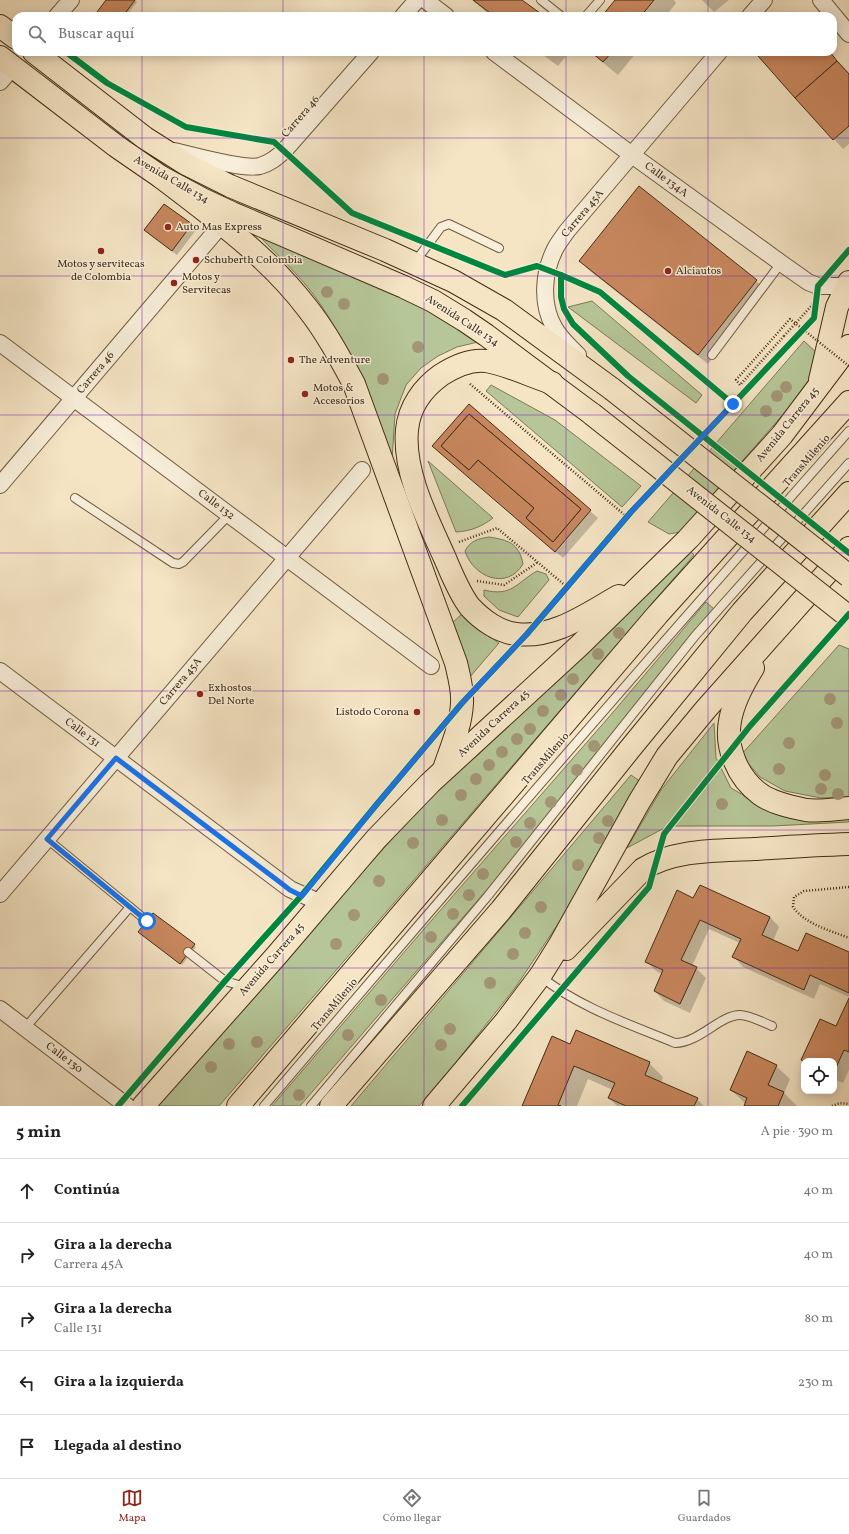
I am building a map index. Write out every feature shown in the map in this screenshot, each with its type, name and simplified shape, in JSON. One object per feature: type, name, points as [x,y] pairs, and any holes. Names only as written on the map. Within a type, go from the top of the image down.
[{"type":"main road","points":[[0,26],[12,35]]},
{"type":"main road","name":"Avenida Calle 134","points":[[39,56],[160,148],[204,174],[414,262],[453,281],[504,310],[612,389],[849,576]]},
{"type":"main road","name":"Avenida Calle 134","points":[[4,69],[161,177],[238,216],[404,286],[464,320],[592,414],[849,617]]},
{"type":"main road","points":[[161,177],[222,224],[263,260],[308,308],[354,384],[456,663],[461,687],[461,707],[455,738],[442,772]]},
{"type":"main road","points":[[818,389],[835,314],[848,284]]},
{"type":"main road","name":"Avenida Carrera 45","points":[[142,1106],[248,988],[376,839],[442,772],[574,650],[688,539],[782,435],[849,346]]},
{"type":"main road","points":[[552,384],[486,361],[468,362],[452,368],[438,378],[424,390],[415,402],[409,418],[407,429],[406,446],[410,468],[425,513],[453,577],[470,606],[481,617],[500,630],[516,634],[527,634],[559,629],[645,582]]},
{"type":"main road","points":[[238,1106],[658,614],[849,402]]},
{"type":"main road","points":[[331,1106],[501,910],[742,612],[849,493]]},
{"type":"main road","points":[[434,1106],[506,1021],[540,976],[560,944],[639,802],[667,756],[701,714],[849,548]]},
{"type":"main road","points":[[781,625],[752,669],[739,695],[730,720],[728,737],[731,750],[738,768],[747,782],[761,795],[783,804],[808,810],[849,808]]},
{"type":"main road","points":[[540,976],[636,876],[643,869],[653,863],[666,858],[700,852],[849,844]]},
{"type":"street","points":[[60,12],[70,0]]},
{"type":"street","points":[[406,12],[417,0]]},
{"type":"street","points":[[425,0],[441,12]]},
{"type":"street","points":[[754,12],[764,0]]},
{"type":"street","points":[[821,0],[831,12]]},
{"type":"street","points":[[837,19],[849,34]]},
{"type":"street","name":"Carrera 46","points":[[160,148],[246,166],[259,166],[272,161],[284,151],[367,56]]},
{"type":"street","name":"Calle 134A","points":[[499,56],[632,155],[808,282],[817,293],[848,284]]},
{"type":"street","name":"Carrera 45A","points":[[612,389],[564,341],[554,327],[548,310],[546,281],[547,269],[555,248],[567,231],[716,56]]},
{"type":"street","name":"Carrera 46","points":[[0,485],[222,224]]},
{"type":"street","name":"Calle 132","points":[[0,343],[431,666]]},
{"type":"street","name":"Carrera 45A","points":[[0,894],[362,470]]},
{"type":"street","name":"Calle 131","points":[[1,674],[116,758],[290,890],[321,903]]},
{"type":"street","name":"Calle 130","points":[[0,1009],[128,1106]]},
{"type":"lane","points":[[541,0],[556,12]]},
{"type":"lane","points":[[590,12],[600,0]]},
{"type":"lane","points":[[414,262],[441,227],[449,224],[499,248]]},
{"type":"lane","points":[[712,355],[781,263]]},
{"type":"lane","name":"TransMilenio","points":[[264,1106],[485,847],[687,614],[849,431]]},
{"type":"lane","points":[[310,1106],[486,897],[695,636],[849,463]]},
{"type":"lane","points":[[76,498],[174,563],[179,564],[184,562],[229,515]]},
{"type":"lane","points":[[47,839],[147,921]]},
{"type":"lane","points":[[25,1028],[130,907]]},
{"type":"lane","points":[[188,952],[225,980],[248,988]]},
{"type":"lane","points":[[540,976],[560,991],[585,1006],[675,1043],[684,1043],[733,1015],[741,1014],[772,1026]]},
{"type":"path","points":[[814,312],[817,293]]},
{"type":"path","points":[[817,293],[784,336],[740,385],[736,380],[790,319],[849,366]]},
{"type":"path","points":[[796,336],[809,323]]},
{"type":"path","points":[[466,380],[629,515],[622,523]]},
{"type":"path","points":[[456,542],[497,528],[567,587]]},
{"type":"path","points":[[473,581],[504,585],[538,562]]},
{"type":"path","points":[[562,592],[572,581]]},
{"type":"path","points":[[849,887],[804,891],[794,897],[793,907],[799,915],[814,924],[849,938]]},
{"type":"path","points":[[832,1106],[840,1103],[849,1104]]},
{"type":"green space","points":[[261,238],[383,287],[443,317],[478,342],[457,347],[438,356],[421,368],[406,385],[395,414],[392,460],[368,396],[349,353],[338,333],[313,294]]},
{"type":"green space","points":[[592,301],[702,395],[696,403],[568,307]]},
{"type":"green space","points":[[804,341],[818,354],[813,372],[801,394],[680,532],[669,534],[648,522]]},
{"type":"green space","points":[[491,385],[555,420],[641,486],[622,507],[486,391]]},
{"type":"green space","points":[[428,461],[493,518],[476,528],[456,532]]},
{"type":"green space","points":[[489,537],[507,541],[519,551],[523,564],[516,572],[508,577],[500,579],[483,574],[475,568],[469,560],[465,551],[470,544],[478,539]]},
{"type":"green space","points":[[689,550],[694,555],[219,1106],[158,1106],[312,928],[440,786],[480,753],[528,704]]},
{"type":"green space","points":[[537,571],[546,574],[549,580],[518,617],[499,610],[484,596],[484,590],[501,592],[508,590]]},
{"type":"green space","points":[[706,602],[714,609],[516,856],[300,1106],[272,1106],[615,710]]},
{"type":"green space","points":[[462,614],[479,630],[499,643],[469,678],[451,624]]},
{"type":"green space","points":[[839,645],[849,649],[849,797],[821,798],[785,791],[760,777],[741,755]]},
{"type":"green space","points":[[714,723],[716,758],[731,788],[762,806],[849,815],[849,822],[772,826],[668,826],[627,848],[661,790]]},
{"type":"green space","points":[[631,775],[641,782],[560,921],[515,988],[449,1071],[419,1106],[351,1106]]},
{"type":"building","points":[[106,0],[135,0],[126,12],[97,12]]},
{"type":"building","points":[[473,0],[522,0],[538,12],[489,12]]},
{"type":"building","points":[[615,0],[654,0],[644,12],[605,12]]},
{"type":"building","points":[[596,56],[608,56],[603,62]]},
{"type":"building","points":[[758,56],[833,56],[837,61],[795,98]]},
{"type":"building","points":[[837,61],[849,74],[849,126],[833,140],[795,98]]},
{"type":"building","name":"Alciautos","points":[[639,186],[757,280],[698,355],[579,261]]},
{"type":"building","name":"Auto Mas Express","points":[[164,204],[192,224],[172,251],[144,230]]},
{"type":"building","points":[[469,404],[591,510],[555,552],[432,446]],"holes":[[[469,414],[581,509],[553,542],[526,518],[534,508],[478,460],[469,470],[441,446]]]},
{"type":"building","points":[[469,414],[581,509],[553,542],[526,518],[534,508],[478,460],[469,470],[441,446]]},
{"type":"building","points":[[700,885],[770,917],[762,935],[798,951],[806,933],[849,952],[849,993],[810,975],[804,990],[732,957],[741,939],[700,920],[681,960],[697,967],[680,1004],[654,991],[663,970],[645,962],[677,890],[693,898]]},
{"type":"building","points":[[153,913],[195,944],[180,964],[138,932]]},
{"type":"building","points":[[849,998],[849,1052],[844,1050],[837,1065],[837,1058],[802,1058],[820,1019],[836,1026]]},
{"type":"building","points":[[576,1030],[650,1062],[645,1075],[698,1098],[694,1106],[626,1106],[608,1098],[615,1083],[574,1066],[558,1105],[561,1106],[522,1106],[552,1036],[570,1044]]},
{"type":"building","points":[[747,1051],[777,1065],[768,1085],[784,1092],[778,1106],[744,1106],[747,1098],[730,1090]]},
{"type":"cycle path","points":[[71,56],[107,83],[186,127],[274,142],[352,213],[505,275],[537,266],[561,275],[561,297],[564,309],[573,324],[628,376],[849,553]]},
{"type":"cycle path","points":[[118,1106],[225,981],[302,895],[462,703],[527,634],[631,512],[814,318],[818,286],[849,250]]},
{"type":"cycle path","points":[[561,275],[600,292],[733,404]]},
{"type":"cycle path","points":[[462,1106],[649,887],[664,834],[750,726],[849,614]]},
{"type":"place","name":"Auto Mas Express","points":[[168,227]]},
{"type":"place","name":"Motos y servitecas de Colombia","points":[[101,251]]},
{"type":"place","name":"Schuberth Colombia","points":[[196,260]]},
{"type":"place","name":"Alciautos","points":[[668,271]]},
{"type":"place","name":"Motos y Servitecas","points":[[174,283]]},
{"type":"place","name":"The Adventure","points":[[291,360]]},
{"type":"place","name":"Motos & Accesorios","points":[[305,394]]},
{"type":"place","name":"Exhostos Del Norte","points":[[200,694]]},
{"type":"place","name":"Listodo Corona","points":[[417,712]]},
{"type":"route","points":[[147,921],[47,839],[116,758],[290,890],[302,896],[462,703],[527,634],[631,512],[733,404]]}]
